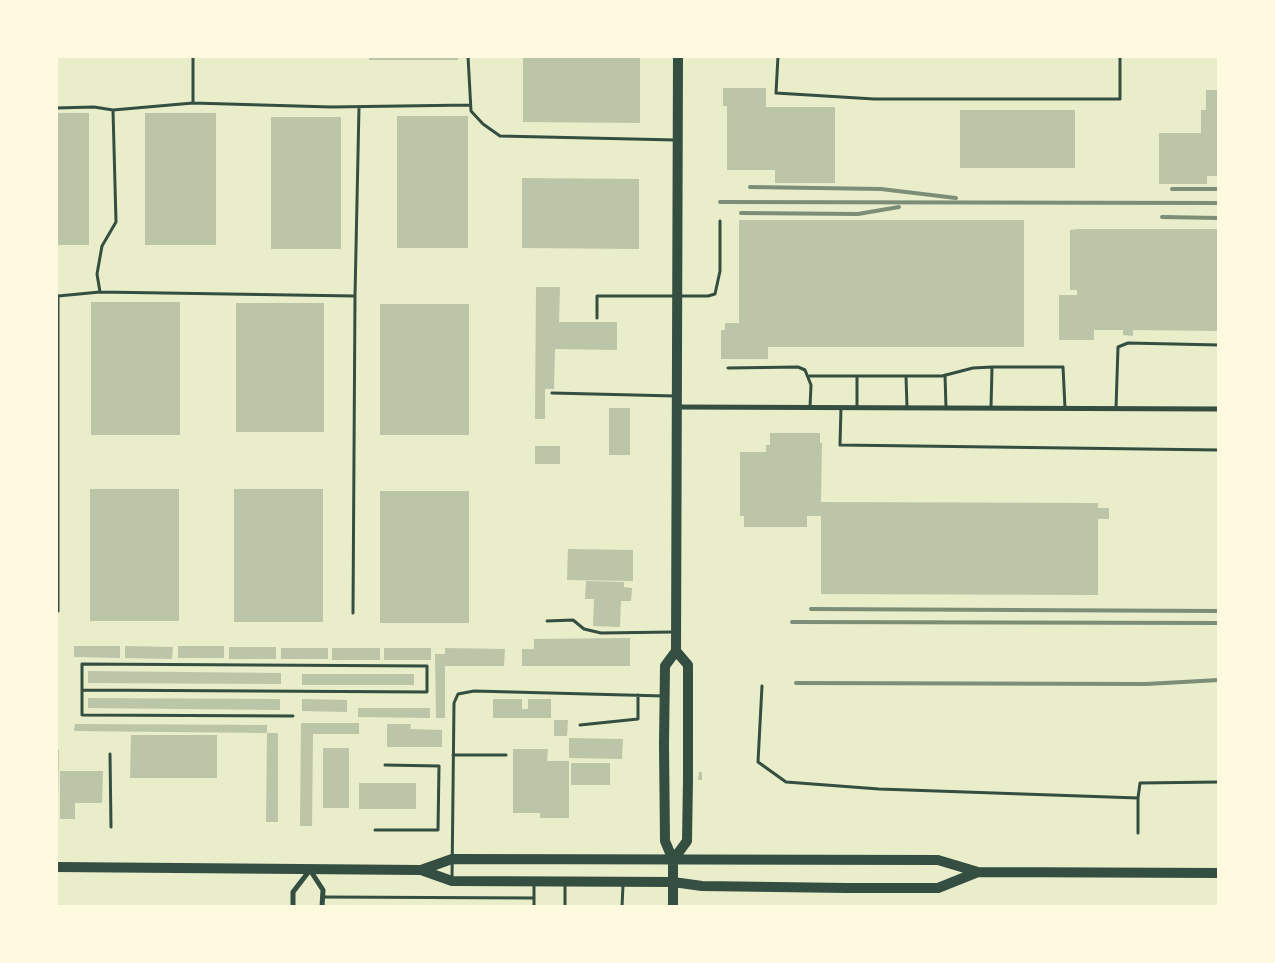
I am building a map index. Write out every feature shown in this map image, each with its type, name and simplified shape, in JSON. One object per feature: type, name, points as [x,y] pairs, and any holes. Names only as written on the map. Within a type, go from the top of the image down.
[{"type":"main road","points":[[673,907],[673,860],[665,841],[665,666],[676,651],[678,56]]},
{"type":"main road","points":[[673,860],[687,841],[688,779],[688,665],[676,651]]},
{"type":"main road","points":[[56,867],[421,870],[452,859],[938,860],[978,872],[1219,872]]},
{"type":"main road","points":[[421,870],[452,881],[673,882],[702,886],[938,888],[978,872]]},
{"type":"street","points":[[676,407],[1219,408]]},
{"type":"street","points":[[293,907],[293,892],[310,870],[323,890],[322,907]]},
{"type":"lane","points":[[193,56],[193,103]]},
{"type":"lane","points":[[468,56],[471,111],[482,124],[500,136],[677,140]]},
{"type":"lane","points":[[778,56],[776,93],[874,99],[1120,99],[1120,56]]},
{"type":"lane","points":[[56,108],[94,107],[113,110],[193,103],[359,107],[470,105]]},
{"type":"lane","points":[[353,613],[355,296],[359,107]]},
{"type":"lane","points":[[100,292],[97,274],[102,246],[116,222],[113,110]]},
{"type":"lane","points":[[597,318],[597,296],[708,296],[717,291],[720,271],[720,221]]},
{"type":"lane","points":[[58,611],[58,296],[100,292],[355,296]]},
{"type":"lane","points":[[1116,408],[1118,347],[1128,343],[1219,345]]},
{"type":"lane","points":[[728,368],[798,367],[805,370],[809,376],[810,407]]},
{"type":"lane","points":[[992,367],[992,408]]},
{"type":"lane","points":[[809,376],[945,375],[973,368],[1063,367],[1065,408]]},
{"type":"lane","points":[[945,375],[946,408]]},
{"type":"lane","points":[[857,376],[857,407]]},
{"type":"lane","points":[[906,376],[907,408]]},
{"type":"lane","points":[[552,393],[676,396]]},
{"type":"lane","points":[[841,407],[840,445],[1219,450]]},
{"type":"lane","points":[[547,621],[572,620],[584,629],[601,633],[676,632]]},
{"type":"lane","points":[[82,690],[427,692],[427,666],[82,664],[82,690],[82,715],[293,716]]},
{"type":"lane","points":[[762,686],[758,762],[786,782],[879,789],[1138,798]]},
{"type":"lane","points":[[452,881],[454,703],[458,694],[464,692],[665,696]]},
{"type":"lane","points":[[580,725],[638,719],[638,695]]},
{"type":"lane","points":[[110,754],[111,827]]},
{"type":"lane","points":[[454,755],[506,755]]},
{"type":"lane","points":[[375,830],[438,830],[439,766],[385,765]]},
{"type":"lane","points":[[1138,833],[1140,783],[1219,782]]},
{"type":"lane","points":[[534,882],[534,907]]},
{"type":"lane","points":[[565,882],[565,907]]},
{"type":"lane","points":[[622,907],[623,882]]},
{"type":"lane","points":[[322,897],[534,898]]},
{"type":"building","points":[[369,56],[458,56],[458,60],[369,60]]},
{"type":"building","points":[[523,56],[640,56],[640,123],[523,122]]},
{"type":"building","points":[[723,88],[766,88],[766,107],[835,107],[835,183],[775,183],[775,170],[727,170],[727,106],[723,106]]},
{"type":"building","points":[[1206,90],[1219,90],[1219,176],[1207,176],[1207,184],[1159,184],[1159,133],[1201,133],[1201,110],[1206,110]]},
{"type":"building","points":[[960,110],[1075,110],[1075,168],[960,168]]},
{"type":"building","points":[[56,113],[89,113],[89,245],[56,245]]},
{"type":"building","points":[[145,113],[216,113],[216,245],[145,245]]},
{"type":"building","points":[[397,116],[468,116],[468,248],[397,248]]},
{"type":"building","points":[[271,117],[341,117],[341,249],[271,249]]},
{"type":"building","points":[[522,178],[639,179],[639,249],[522,248]]},
{"type":"building","points":[[739,220],[1024,220],[1024,347],[768,347],[768,359],[721,359],[721,330],[725,330],[725,323],[739,323]]},
{"type":"building","points":[[1219,229],[1219,331],[1133,330],[1133,336],[1123,335],[1123,330],[1094,330],[1094,340],[1059,340],[1059,295],[1077,295],[1077,290],[1070,290],[1070,230]]},
{"type":"building","points":[[536,287],[560,287],[559,322],[617,322],[617,350],[555,349],[554,389],[545,389],[545,419],[535,419]]},
{"type":"building","points":[[91,302],[180,302],[180,435],[91,435]]},
{"type":"building","points":[[236,303],[324,303],[324,432],[236,432]]},
{"type":"building","points":[[380,304],[469,304],[469,435],[380,435]]},
{"type":"building","points":[[609,408],[630,408],[630,455],[609,455]]},
{"type":"building","points":[[770,433],[820,433],[820,443],[822,443],[821,502],[1098,503],[1098,508],[1109,508],[1109,519],[1098,519],[1098,595],[821,594],[821,516],[807,516],[807,527],[744,527],[744,516],[740,516],[740,452],[766,452],[766,445],[770,445]]},
{"type":"building","points":[[535,446],[560,446],[560,464],[535,464]]},
{"type":"building","points":[[90,489],[179,489],[179,621],[90,621]]},
{"type":"building","points":[[234,489],[323,489],[323,622],[234,622]]},
{"type":"building","points":[[380,491],[469,491],[469,623],[380,623]]},
{"type":"building","points":[[568,549],[633,550],[633,581],[567,580]]},
{"type":"building","points":[[586,581],[624,582],[624,587],[632,588],[631,601],[621,601],[620,627],[593,626],[594,599],[585,599]]},
{"type":"building","points":[[630,638],[630,666],[522,666],[522,649],[534,649],[534,639]]},
{"type":"building","points":[[74,646],[120,646],[120,658],[74,657]]},
{"type":"building","points":[[125,646],[173,647],[172,659],[125,658]]},
{"type":"building","points":[[178,646],[224,646],[224,658],[178,658]]},
{"type":"building","points":[[229,647],[276,647],[276,659],[229,659]]},
{"type":"building","points":[[281,648],[328,648],[328,659],[281,659]]},
{"type":"building","points":[[332,648],[380,648],[380,660],[332,660]]},
{"type":"building","points":[[384,648],[431,648],[431,660],[384,660]]},
{"type":"building","points":[[445,648],[505,649],[504,666],[445,666]]},
{"type":"building","points":[[435,654],[445,654],[445,718],[436,718]]},
{"type":"building","points":[[88,671],[281,673],[281,684],[88,683]]},
{"type":"building","points":[[302,674],[414,674],[414,685],[302,685]]},
{"type":"building","points":[[88,698],[280,699],[280,710],[88,708]]},
{"type":"building","points":[[302,699],[347,700],[347,712],[302,711]]},
{"type":"building","points":[[493,699],[522,699],[522,709],[528,709],[528,699],[551,699],[551,718],[493,718]]},
{"type":"building","points":[[358,708],[430,708],[430,718],[358,717]]},
{"type":"building","points":[[554,720],[568,720],[567,736],[554,736]]},
{"type":"building","points":[[301,723],[359,723],[359,734],[313,734],[312,826],[300,826]]},
{"type":"building","points":[[75,724],[267,725],[267,733],[74,731]]},
{"type":"building","points":[[387,724],[411,724],[410,729],[442,730],[442,747],[387,747]]},
{"type":"building","points":[[267,733],[278,733],[278,822],[266,822]]},
{"type":"building","points":[[131,735],[217,735],[217,778],[130,778]]},
{"type":"building","points":[[569,738],[623,739],[622,759],[569,758]]},
{"type":"building","points":[[323,748],[349,748],[349,808],[323,808]]},
{"type":"building","points":[[513,749],[548,749],[547,761],[569,761],[569,818],[540,818],[540,813],[513,813]]},
{"type":"building","points":[[56,750],[59,750],[58,800],[56,800]]},
{"type":"building","points":[[571,763],[610,763],[610,785],[571,785]]},
{"type":"building","points":[[60,771],[103,771],[102,803],[75,803],[75,819],[60,819]]},
{"type":"building","points":[[699,772],[702,772],[702,780],[698,780]]},
{"type":"building","points":[[359,783],[416,783],[416,809],[359,809]]},
{"type":"railway","points":[[750,187],[881,189],[956,198]]},
{"type":"railway","points":[[1172,189],[1219,189]]},
{"type":"railway","points":[[720,202],[1219,203]]},
{"type":"railway","points":[[741,213],[858,214],[899,207]]},
{"type":"railway","points":[[1162,217],[1219,218]]},
{"type":"railway","points":[[811,609],[1219,611]]},
{"type":"railway","points":[[792,622],[1219,623]]},
{"type":"railway","points":[[796,683],[1146,684],[1219,680]]}]
